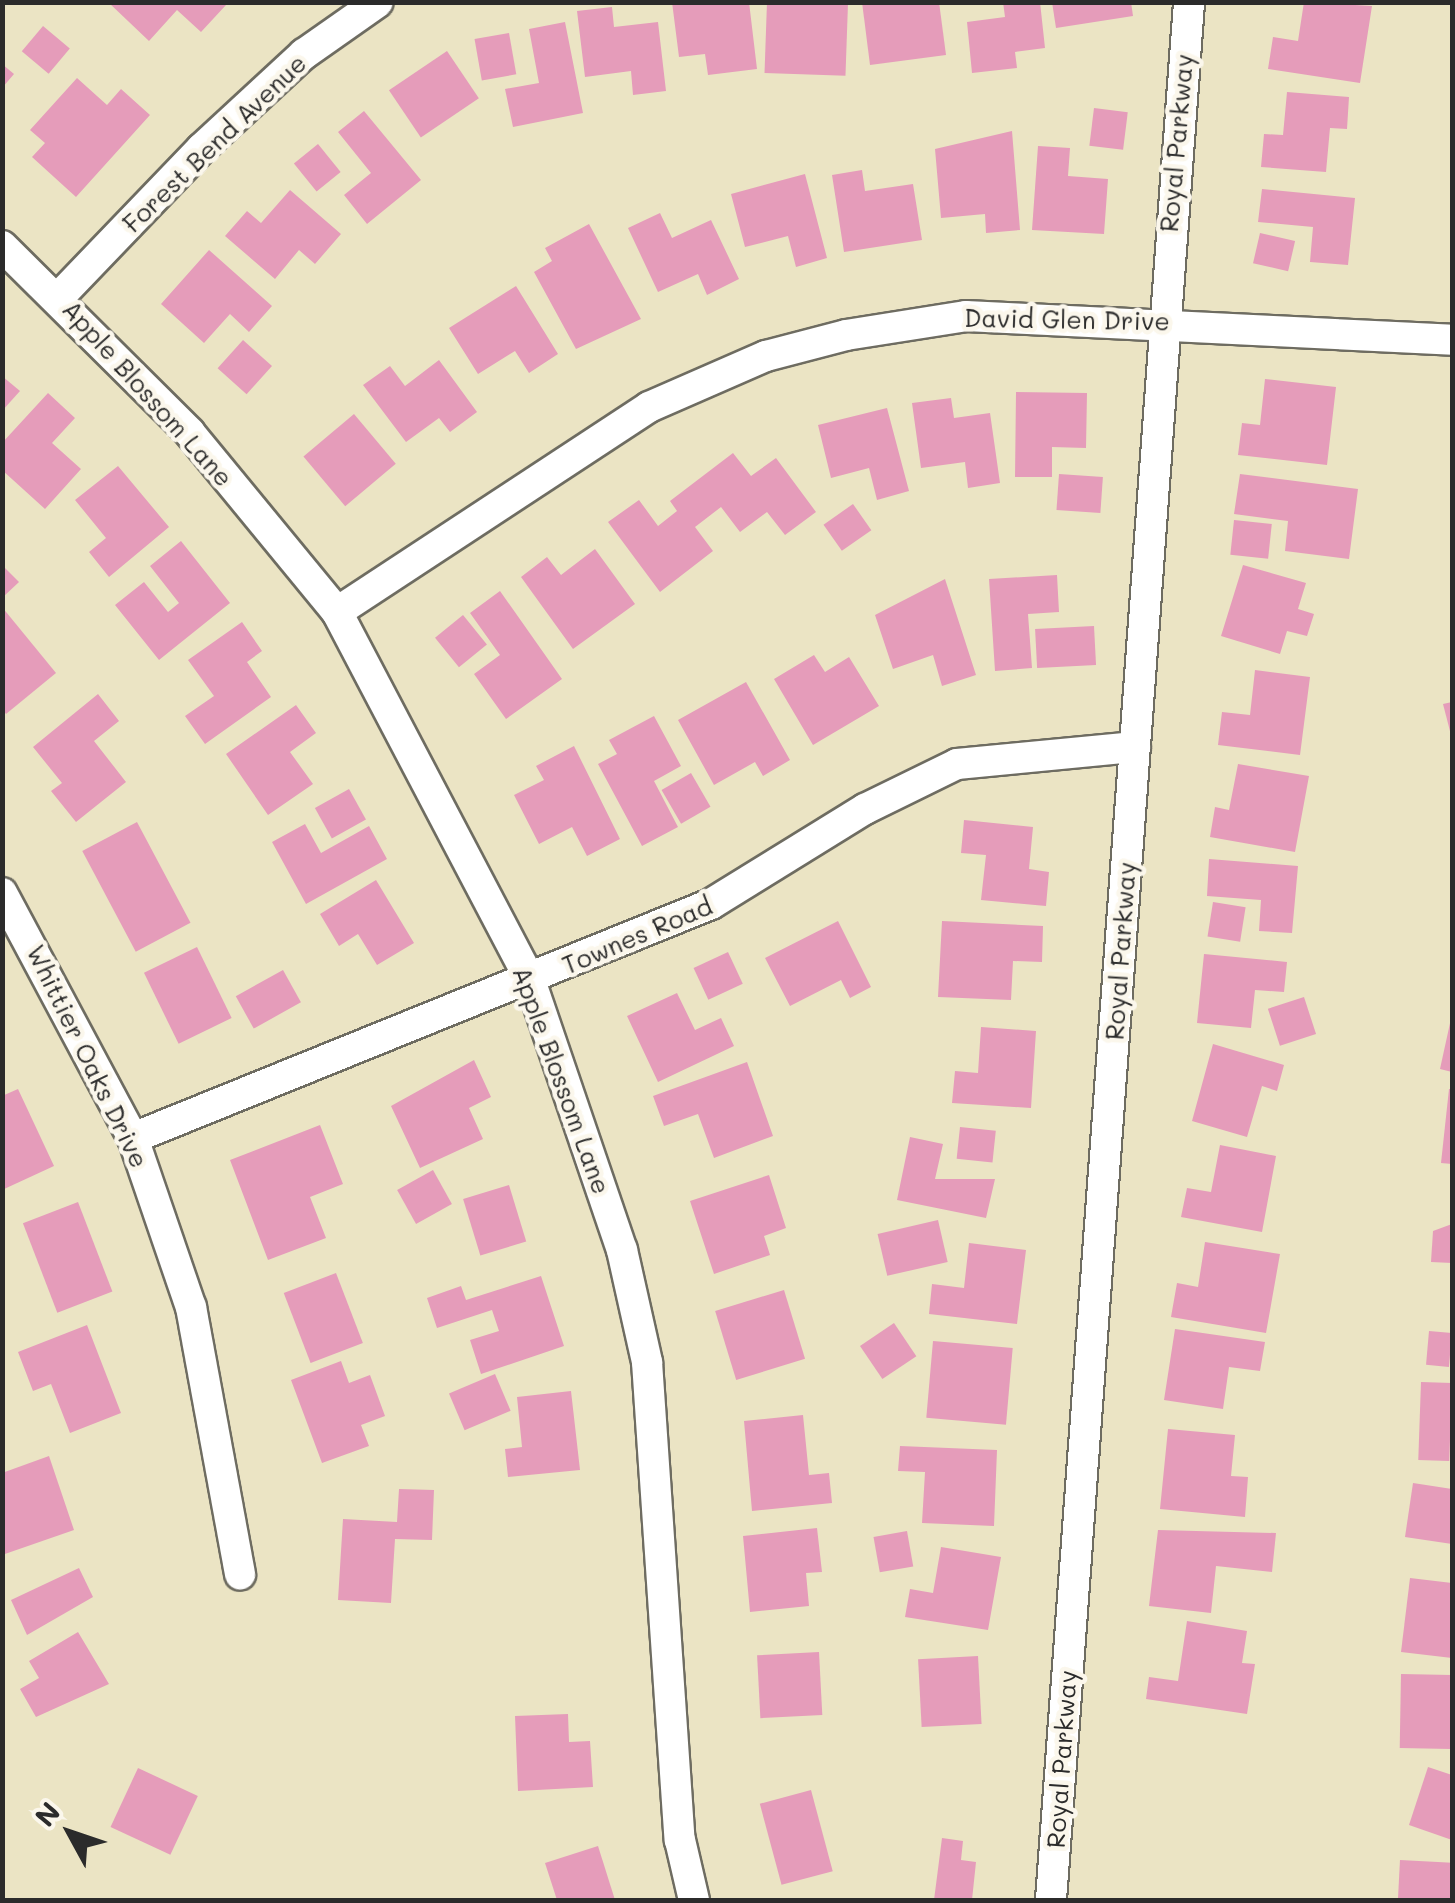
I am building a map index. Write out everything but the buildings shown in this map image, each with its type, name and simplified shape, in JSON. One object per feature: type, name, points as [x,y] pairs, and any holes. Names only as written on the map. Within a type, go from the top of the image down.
[{"type":"street","name":"Forest Bend Avenue","points":[[60,296],[202,148],[378,2]]},
{"type":"street","name":"Royal Parkway","points":[[1051,1900],[1134,747],[1160,319],[1189,2]]},
{"type":"street","name":"Apple Blossom Lane","points":[[2,246],[60,296],[190,433],[336,612],[530,980],[622,1250],[647,1362],[680,1840],[694,1900]]},
{"type":"street","name":"David Glen Drive","points":[[336,612],[558,458],[766,356],[966,316],[1160,319],[1452,340]]},
{"type":"street","name":"Townes Road","points":[[133,1138],[711,904],[865,809],[958,764],[1134,747]]},
{"type":"street","name":"Whittier Oaks Drive","points":[[2,894],[133,1138],[191,1308],[240,1575]]}]
